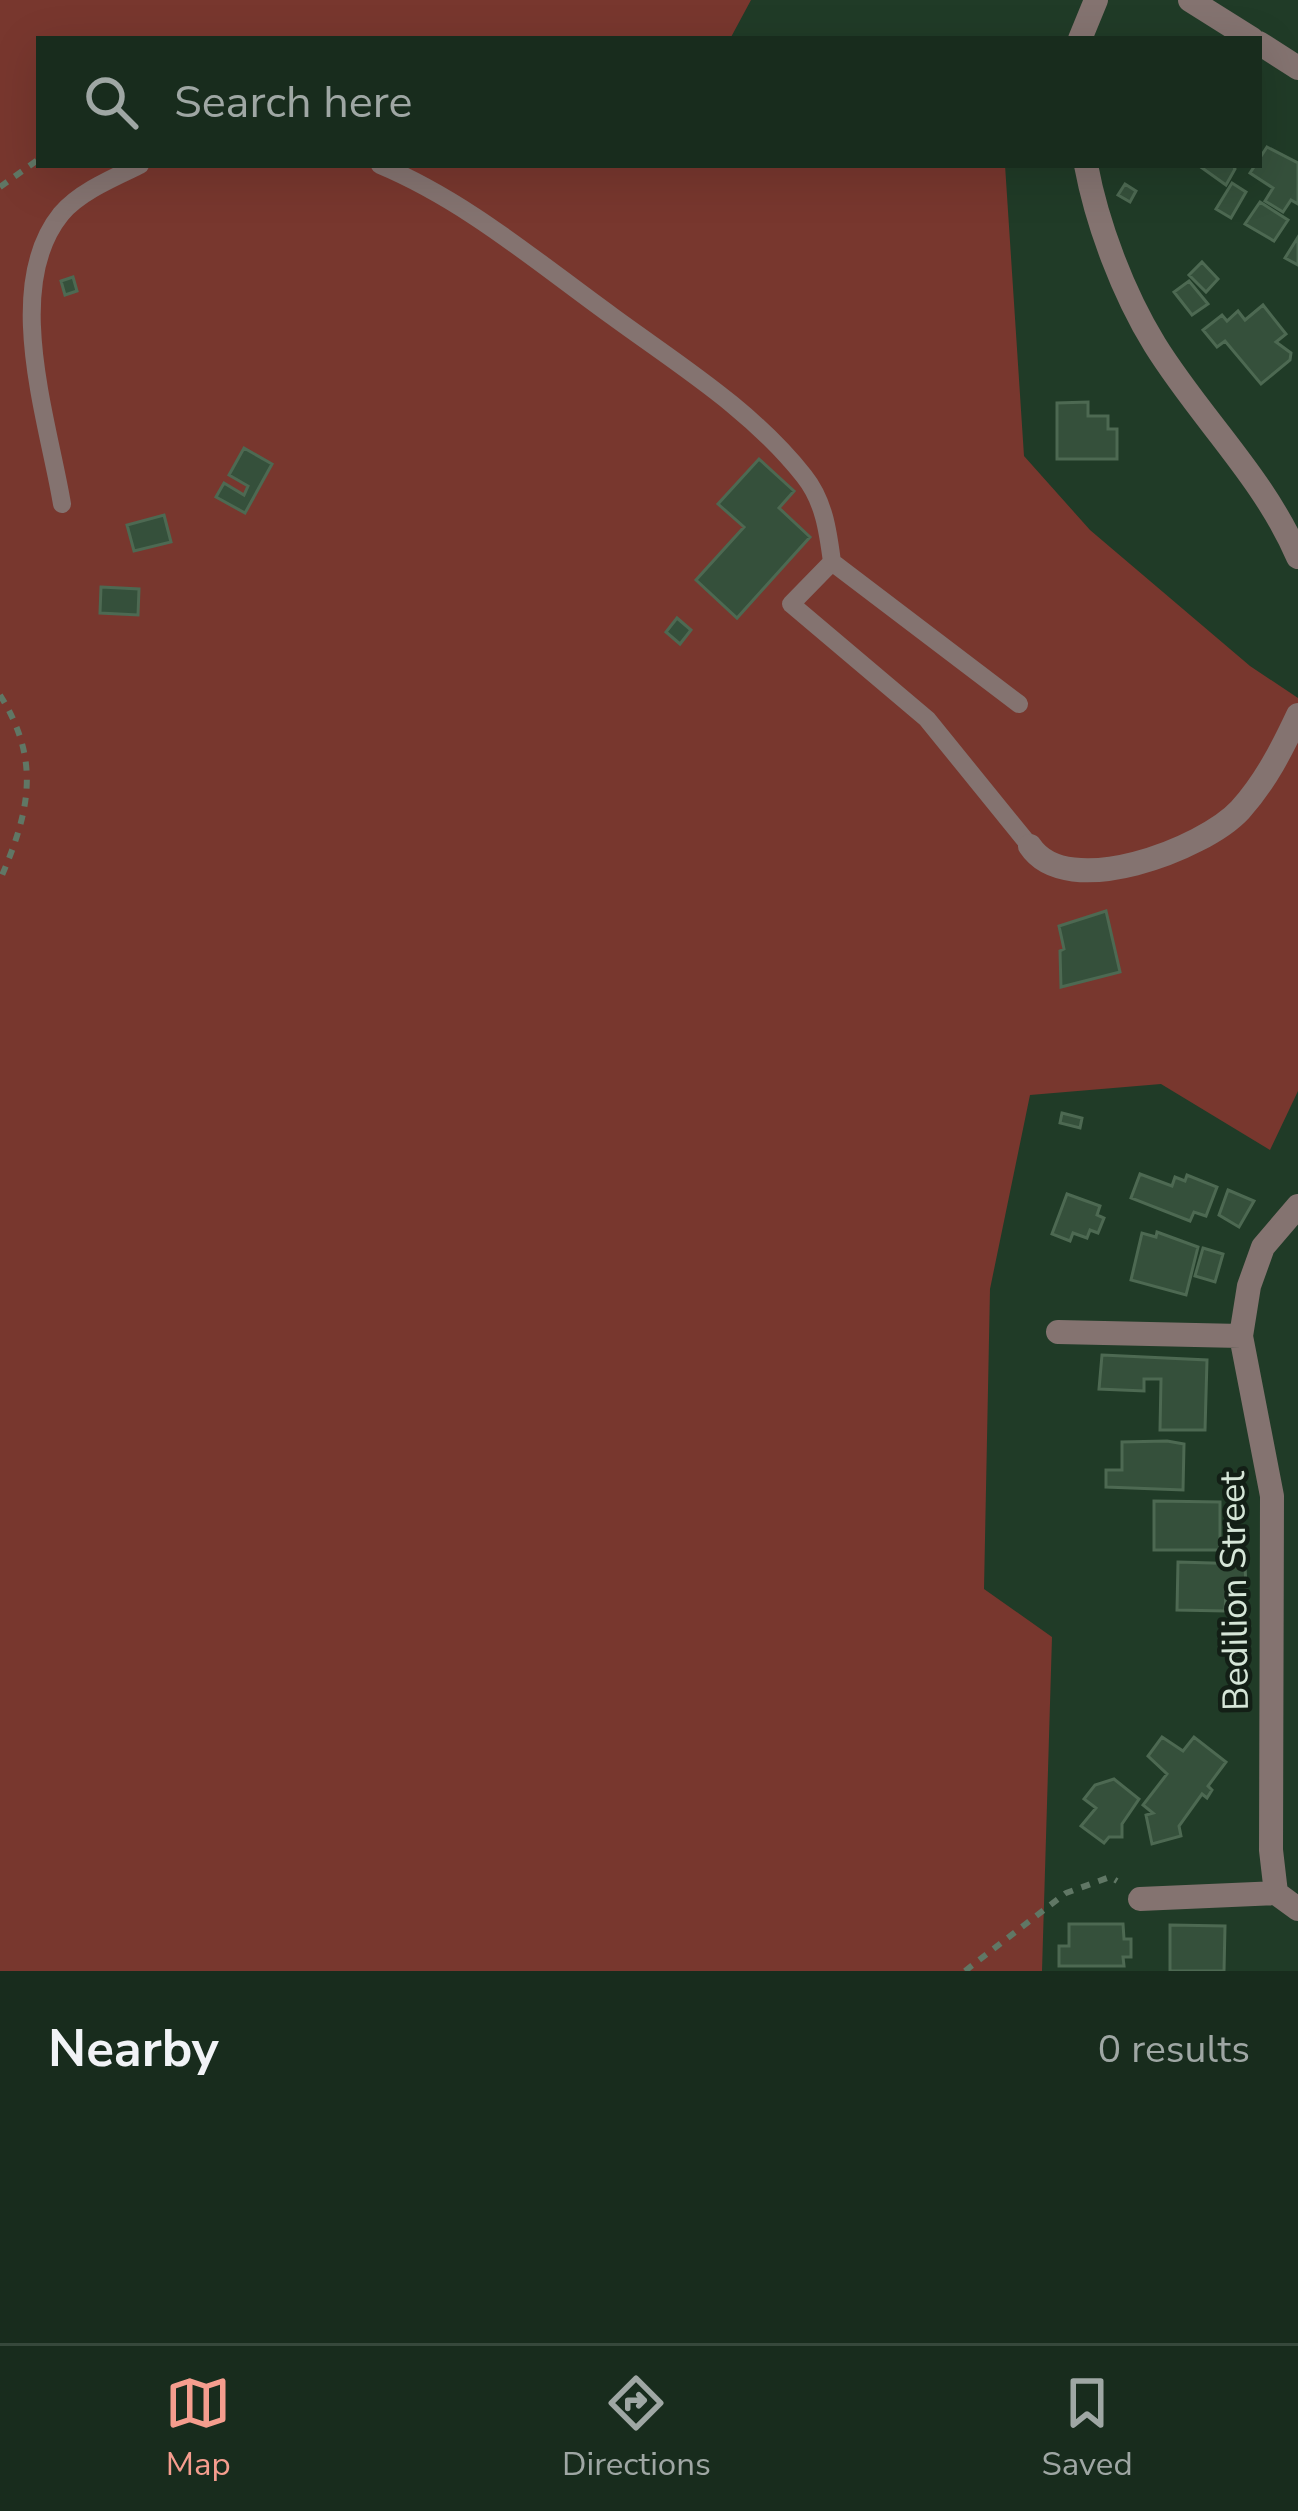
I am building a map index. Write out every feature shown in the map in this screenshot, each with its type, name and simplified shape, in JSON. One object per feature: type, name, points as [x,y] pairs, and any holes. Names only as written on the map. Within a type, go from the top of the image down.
[{"type":"street","points":[[1081,36],[1084,17],[1096,0]]},
{"type":"street","points":[[1190,0],[1248,36]]},
{"type":"street","points":[[1262,45],[1298,68]]},
{"type":"street","points":[[1087,168],[1118,266],[1154,344],[1268,495],[1298,557]]},
{"type":"street","points":[[1030,846],[1045,862],[1084,870],[1138,863],[1186,847],[1237,814],[1274,767],[1298,715]]},
{"type":"street","name":"Bedilion Street","points":[[1276,1893],[1272,1496],[1241,1336],[1249,1286],[1263,1247],[1298,1206]]},
{"type":"street","points":[[1058,1332],[1241,1336]]},
{"type":"street","points":[[1140,1899],[1276,1893],[1298,1909]]},
{"type":"lane","points":[[62,504],[29,316],[36,260],[62,213],[135,168]]},
{"type":"lane","points":[[387,168],[428,185],[507,238],[728,400],[806,478],[827,519],[832,562],[1019,704]]},
{"type":"lane","points":[[832,562],[791,604],[927,719],[1030,846]]},
{"type":"path","points":[[0,187],[36,161]]},
{"type":"path","points":[[0,695],[22,746],[30,802],[0,880]]},
{"type":"path","points":[[965,1971],[1066,1893],[1110,1877],[1132,1888],[1140,1899]]},
{"type":"shaded area","points":[[0,0],[751,0],[732,36],[36,36],[36,168],[1005,168],[1024,456],[1090,530],[1250,666],[1298,698],[1298,1091],[1270,1150],[1161,1084],[1030,1095],[990,1289],[984,1589],[1052,1637],[1042,1971],[0,1971]]},
{"type":"building","points":[[1267,147],[1298,163],[1298,204],[1291,200],[1283,212],[1265,201],[1273,188],[1250,173],[1262,168]]},
{"type":"building","points":[[1202,168],[1234,168],[1226,185]]},
{"type":"building","points":[[1232,183],[1246,192],[1231,218],[1216,209]]},
{"type":"building","points":[[1125,184],[1136,191],[1130,202],[1118,195]]},
{"type":"building","points":[[1260,202],[1288,220],[1274,241],[1245,224]]},
{"type":"building","points":[[1298,237],[1298,265],[1285,258]]},
{"type":"building","points":[[1202,262],[1218,279],[1206,292],[1189,275]]},
{"type":"building","points":[[73,277],[77,291],[65,295],[61,281]]},
{"type":"building","points":[[1189,281],[1208,304],[1192,315],[1174,292]]},
{"type":"building","points":[[1263,305],[1286,334],[1276,342],[1291,353],[1290,360],[1261,384],[1225,341],[1217,347],[1203,330],[1222,315],[1227,321],[1238,311],[1245,320]]},
{"type":"building","points":[[1088,402],[1088,416],[1108,416],[1108,429],[1117,429],[1117,459],[1057,459],[1057,403]]},
{"type":"building","points":[[244,448],[272,464],[245,513],[216,497],[224,483],[244,495],[248,486],[229,475]]},
{"type":"building","points":[[759,459],[794,491],[779,508],[810,537],[737,618],[696,580],[744,527],[718,504]]},
{"type":"building","points":[[164,515],[171,542],[134,551],[127,525]]},
{"type":"building","points":[[101,587],[139,589],[138,615],[100,613]]},
{"type":"building","points":[[677,618],[691,630],[680,644],[666,632]]},
{"type":"building","points":[[1106,911],[1120,972],[1061,987],[1060,951],[1064,949],[1059,926]]},
{"type":"building","points":[[1062,1113],[1082,1118],[1080,1128],[1060,1123]]},
{"type":"building","points":[[1140,1174],[1172,1186],[1175,1177],[1185,1181],[1187,1175],[1217,1187],[1206,1216],[1194,1212],[1190,1221],[1131,1198]]},
{"type":"building","points":[[1228,1190],[1254,1201],[1239,1227],[1219,1215]]},
{"type":"building","points":[[1067,1194],[1100,1206],[1097,1215],[1104,1218],[1098,1233],[1090,1230],[1087,1238],[1073,1233],[1070,1241],[1052,1234]]},
{"type":"building","points":[[1157,1232],[1198,1247],[1186,1295],[1131,1280],[1142,1233],[1156,1237]]},
{"type":"building","points":[[1203,1248],[1223,1254],[1215,1282],[1195,1276]]},
{"type":"building","points":[[1102,1355],[1207,1360],[1205,1430],[1160,1430],[1161,1379],[1144,1379],[1144,1391],[1099,1389]]},
{"type":"building","points":[[1122,1442],[1184,1444],[1183,1490],[1106,1487],[1106,1470],[1122,1470]]},
{"type":"building","points":[[1154,1501],[1220,1502],[1220,1550],[1154,1550]]},
{"type":"building","points":[[1178,1562],[1245,1564],[1246,1591],[1226,1591],[1225,1611],[1177,1610]]},
{"type":"building","points":[[1162,1737],[1183,1751],[1194,1737],[1226,1762],[1208,1786],[1212,1790],[1207,1798],[1202,1794],[1179,1826],[1181,1836],[1152,1844],[1146,1815],[1153,1813],[1143,1805],[1167,1774],[1148,1756]]},
{"type":"building","points":[[1114,1779],[1139,1799],[1122,1824],[1122,1837],[1109,1837],[1104,1843],[1081,1826],[1096,1808],[1084,1799],[1095,1785]]},
{"type":"building","points":[[1069,1924],[1123,1924],[1124,1939],[1131,1939],[1131,1957],[1123,1957],[1124,1966],[1059,1966],[1059,1946],[1069,1946]]},
{"type":"building","points":[[1170,1925],[1225,1926],[1224,1971],[1170,1971]]}]
